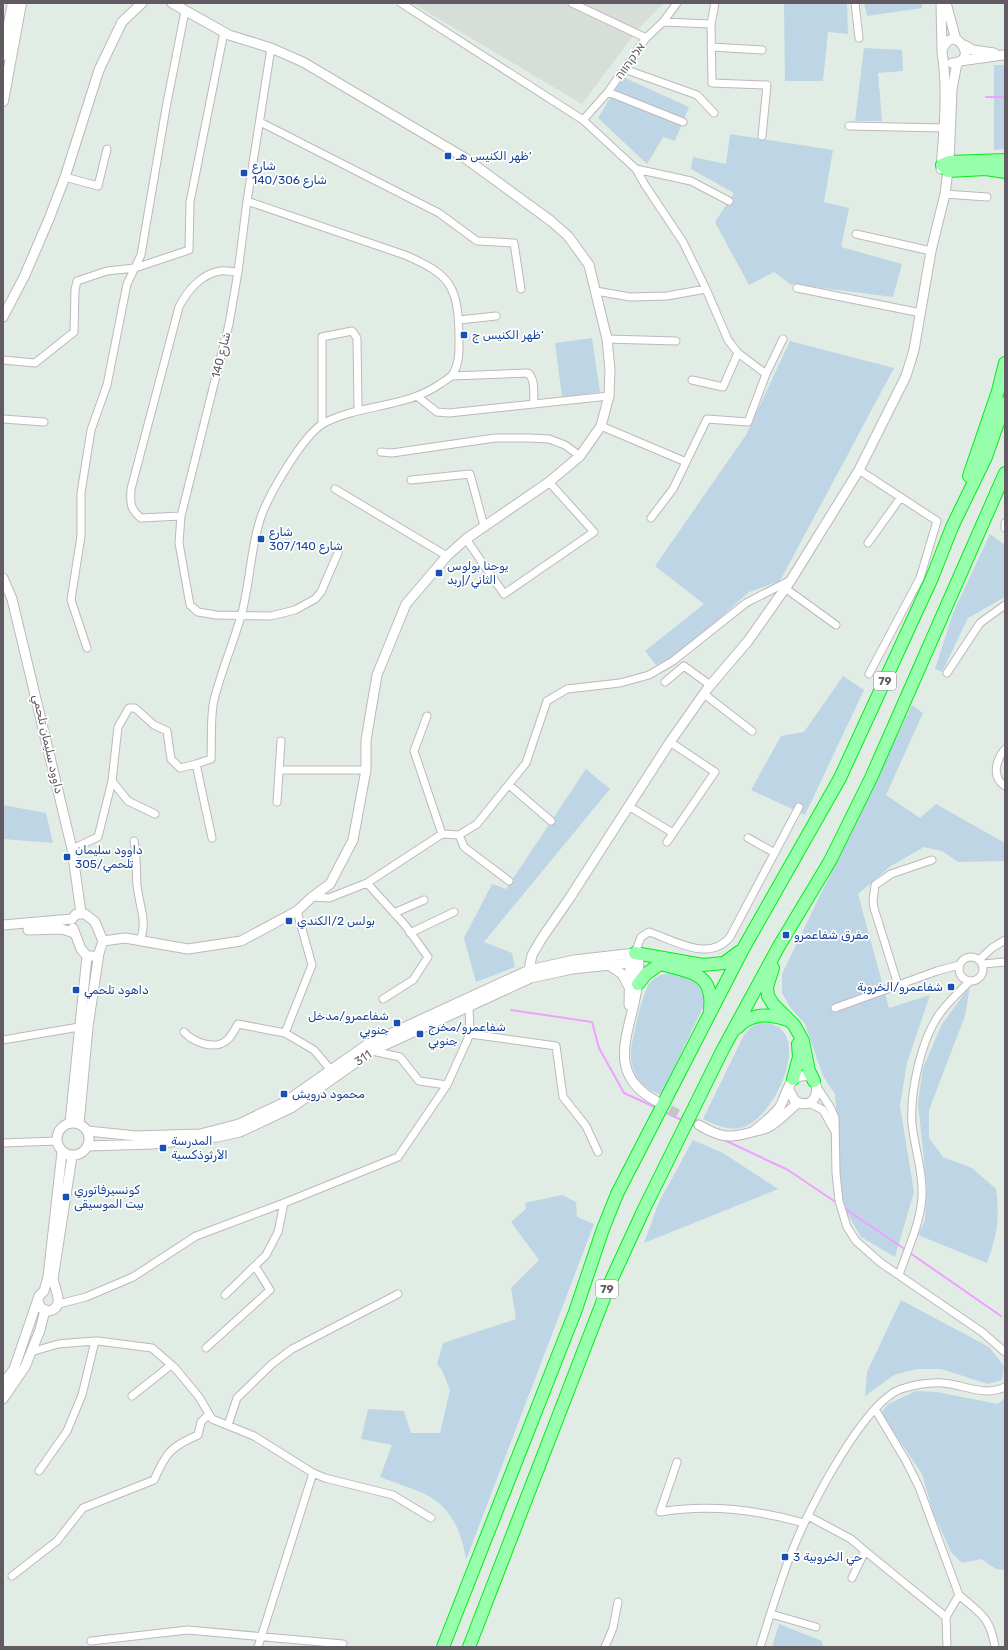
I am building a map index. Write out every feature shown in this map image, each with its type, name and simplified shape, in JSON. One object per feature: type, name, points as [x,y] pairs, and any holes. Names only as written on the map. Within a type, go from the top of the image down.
[{"type":"highway","points":[[946,166],[1005,160]]},
{"type":"highway","points":[[946,166],[1005,172]]},
{"type":"highway","points":[[952,527],[998,391],[1005,363]]},
{"type":"highway","name":"79","points":[[443,1647],[575,1312],[610,1209],[743,949],[840,778],[932,578],[952,527],[986,457],[1005,403]]},
{"type":"highway","name":"79","points":[[469,1647],[609,1285],[644,1209],[722,1051],[779,946],[830,861],[871,778],[1005,473]]},
{"type":"highway","points":[[779,946],[767,987],[768,996],[790,1020],[799,1034],[806,1048],[808,1066],[816,1084]]},
{"type":"highway","points":[[635,959],[670,960],[711,965],[724,963],[743,949]]},
{"type":"highway","points":[[635,959],[692,973],[704,980],[711,995],[709,1015]]},
{"type":"highway","points":[[634,986],[646,974],[660,964]]},
{"type":"highway","points":[[722,1051],[736,1030],[748,1018],[765,1015],[790,1020]]},
{"type":"highway","points":[[791,1084],[799,1057],[799,1034]]},
{"type":"main road","points":[[3,55],[13,3]]},
{"type":"main road","points":[[3,101],[21,3]]},
{"type":"street","points":[[3,317],[24,277],[65,177],[99,70],[122,22],[142,3]]},
{"type":"street","points":[[104,941],[125,938],[188,949],[241,941],[297,911],[312,897],[330,884],[353,840],[366,770],[366,740],[376,675],[406,604],[447,556],[466,539],[549,482],[580,456],[601,426],[609,396],[610,370],[607,339],[589,264],[568,236],[552,221],[465,158],[303,62],[271,48],[224,32],[172,3]]},
{"type":"street","points":[[401,3],[583,120],[636,169],[645,186],[684,242],[728,340],[738,353],[766,374]]},
{"type":"street","points":[[572,3],[646,38]]},
{"type":"street","name":"אלקהווה","points":[[583,120],[608,92],[646,38],[663,22],[676,3]]},
{"type":"street","points":[[715,3],[711,24],[712,83],[767,86],[762,136]]},
{"type":"street","points":[[855,3],[859,38]]},
{"type":"street","points":[[938,221],[946,166],[944,128],[946,80],[942,48],[941,3]]},
{"type":"street","points":[[530,974],[532,954],[630,807],[670,742],[710,685],[748,641],[791,580],[859,470],[906,376],[914,350],[931,251],[945,194],[952,88],[959,62],[965,52],[960,43],[946,3]]},
{"type":"street","points":[[87,648],[71,600],[81,536],[81,493],[91,430],[107,385],[127,284],[141,255],[166,108],[185,11]]},
{"type":"street","points":[[663,22],[711,24]]},
{"type":"street","points":[[3,360],[35,363],[74,332],[75,290],[77,281],[107,271],[135,268],[189,250],[190,202],[224,32]]},
{"type":"street","points":[[942,48],[946,42],[960,43],[973,50],[1004,55]]},
{"type":"street","name":"شارع 140","points":[[271,48],[229,324],[181,516],[179,543],[190,605],[198,612],[216,615],[271,616],[295,610],[315,599],[321,592],[338,553]]},
{"type":"street","points":[[711,48],[762,50]]},
{"type":"street","points":[[944,59],[950,63],[1004,55]]},
{"type":"street","points":[[624,70],[697,95],[714,113]]},
{"type":"street","points":[[608,92],[683,122]]},
{"type":"street","points":[[260,122],[439,213],[477,241],[514,243],[521,289]]},
{"type":"street","points":[[849,126],[944,128]]},
{"type":"street","points":[[65,177],[98,186],[107,150]]},
{"type":"street","points":[[636,169],[691,181],[728,201]]},
{"type":"street","points":[[945,194],[987,197]]},
{"type":"street","points":[[247,201],[405,255],[428,265],[445,278],[455,294],[458,320],[459,354],[457,365],[452,376]]},
{"type":"street","points":[[856,234],[931,251]]},
{"type":"street","points":[[181,516],[141,518],[134,512],[130,504],[131,489],[178,307],[184,296],[194,284],[212,273],[220,271],[238,272]]},
{"type":"street","points":[[797,288],[876,302],[921,313]]},
{"type":"street","points":[[596,291],[630,297],[659,296],[706,289]]},
{"type":"street","points":[[458,320],[496,316]]},
{"type":"street","points":[[322,424],[322,338],[352,331],[357,338],[358,410]]},
{"type":"street","points":[[607,339],[676,341]]},
{"type":"street","points":[[651,518],[673,489],[707,419],[748,422],[766,374],[783,339]]},
{"type":"street","points":[[692,380],[723,387],[738,353]]},
{"type":"street","points":[[72,849],[98,837],[112,781],[118,727],[129,708],[135,708],[154,724],[167,731],[171,759],[180,768],[211,759],[213,702],[241,615],[260,520],[281,477],[293,457],[322,424],[358,410],[418,397],[452,376],[528,373],[532,376],[534,403]]},
{"type":"street","points":[[418,397],[437,412],[449,413],[609,396]]},
{"type":"street","points":[[3,419],[44,422]]},
{"type":"street","points":[[601,426],[686,462]]},
{"type":"street","points":[[381,452],[392,453],[495,438],[549,439],[565,445],[580,456]]},
{"type":"street","points":[[859,470],[937,521],[920,578],[869,674]]},
{"type":"street","points":[[411,480],[470,474],[484,526]]},
{"type":"street","points":[[466,539],[504,594],[594,532],[549,482]]},
{"type":"street","points":[[335,489],[447,556]]},
{"type":"street","points":[[868,543],[901,497]]},
{"type":"street","points":[[1005,523],[1005,528]]},
{"type":"street","name":"داوود سليمان تلحمي","points":[[3,578],[12,599],[72,849],[81,913]]},
{"type":"street","points":[[312,897],[328,898],[367,883],[442,834],[459,835],[477,824],[526,763],[547,701],[567,689],[620,683],[649,675],[673,661],[746,603],[791,580]]},
{"type":"street","points":[[785,588],[836,625]]},
{"type":"street","points":[[947,673],[980,623],[1005,605]]},
{"type":"street","points":[[665,682],[684,666],[710,685]]},
{"type":"street","points":[[704,694],[752,731]]},
{"type":"street","points":[[426,716],[414,750],[442,834]]},
{"type":"street","points":[[277,802],[281,741]]},
{"type":"street","points":[[667,842],[715,772],[670,742]]},
{"type":"street","points":[[1005,749],[998,762],[996,770],[997,778],[1005,786]]},
{"type":"street","points":[[196,764],[212,838]]},
{"type":"street","points":[[280,770],[366,770]]},
{"type":"street","points":[[112,781],[128,801],[155,814]]},
{"type":"street","points":[[509,785],[551,821]]},
{"type":"street","points":[[630,807],[673,833]]},
{"type":"street","points":[[656,1101],[635,1087],[626,1069],[624,1052],[634,986],[635,959],[641,937],[649,932],[691,948],[705,949],[725,943],[799,807]]},
{"type":"street","points":[[459,835],[464,846],[508,881]]},
{"type":"street","points":[[748,838],[775,853]]},
{"type":"street","points":[[134,841],[138,864],[137,884],[144,925],[140,941]]},
{"type":"street","points":[[898,985],[874,908],[873,901],[875,885],[890,874],[932,860]]},
{"type":"street","points":[[367,883],[394,913],[428,957],[413,980],[383,999]]},
{"type":"street","points":[[394,913],[424,900]]},
{"type":"street","points":[[285,1033],[312,965],[297,911]]},
{"type":"street","points":[[410,933],[454,912]]},
{"type":"street","points":[[3,925],[72,919],[76,914],[81,913],[90,916],[95,922],[104,941],[99,953],[75,1123]]},
{"type":"street","points":[[72,919],[74,933],[81,949],[87,956],[79,1027],[75,1123]]},
{"type":"street","points":[[3,930],[62,929],[74,933]]},
{"type":"street","points":[[959,965],[962,977],[970,981],[977,980],[982,975],[981,962],[992,948],[1005,940]]},
{"type":"street","points":[[87,956],[99,953]]},
{"type":"street","points":[[835,1008],[937,971],[959,965],[968,956],[972,956],[981,962],[1005,962]]},
{"type":"street","name":"311","points":[[88,1131],[136,1136],[200,1134],[240,1124],[285,1102],[330,1069],[368,1044],[530,974],[574,960],[635,959]]},
{"type":"street","name":"311","points":[[530,974],[609,965],[635,959]]},
{"type":"street","points":[[609,965],[622,974],[634,986]]},
{"type":"street","points":[[899,1275],[916,1225],[922,1190],[912,1124],[912,1104],[917,1073],[930,1034],[940,1013],[970,981]]},
{"type":"street","points":[[38,1301],[41,1308],[45,1310],[52,1310],[59,1304],[86,1297],[133,1277],[196,1236],[284,1203],[398,1157],[448,1085],[470,1034],[468,1002]]},
{"type":"street","name":"311","points":[[89,1146],[152,1144],[217,1138],[240,1132],[291,1108],[372,1050],[468,1002]]},
{"type":"street","points":[[184,1032],[191,1040],[198,1043],[216,1044],[227,1041],[238,1024],[285,1033],[314,1050],[330,1069]]},
{"type":"street","points":[[3,1040],[79,1027]]},
{"type":"street","points":[[470,1034],[556,1046],[563,1097],[586,1126],[598,1152]]},
{"type":"street","points":[[372,1050],[400,1057],[419,1081],[448,1085]]},
{"type":"street","points":[[754,1131],[779,1108],[791,1084],[802,1075],[806,1076],[816,1084],[833,1112],[836,1125],[835,1132],[838,1194],[842,1214],[847,1227],[856,1241],[881,1263],[982,1332],[1005,1352]]},
{"type":"street","points":[[791,1084],[791,1098],[798,1103],[809,1103],[823,1110],[835,1132]]},
{"type":"street","points":[[809,1103],[816,1094],[816,1084]]},
{"type":"street","points":[[699,1125],[726,1136],[740,1136],[754,1131],[761,1131],[771,1126],[798,1103]]},
{"type":"street","points":[[62,1152],[72,1156],[83,1153],[89,1146],[90,1140],[88,1131],[75,1123]]},
{"type":"street","points":[[3,1384],[14,1369],[39,1296],[44,1291],[48,1277],[62,1152],[57,1140],[60,1129],[75,1123]]},
{"type":"street","points":[[3,1143],[57,1140]]},
{"type":"street","points":[[59,1304],[53,1280],[72,1156]]},
{"type":"street","points":[[225,1295],[266,1255],[278,1232],[284,1203]]},
{"type":"street","points":[[206,1348],[270,1290],[255,1266]]},
{"type":"street","points":[[44,1291],[48,1290],[55,1292]]},
{"type":"street","points":[[228,1425],[237,1398],[272,1364],[287,1353],[398,1294]]},
{"type":"street","points":[[3,1399],[25,1367],[40,1330],[45,1310]]},
{"type":"street","points":[[31,1352],[58,1344],[95,1341],[152,1348],[171,1365],[199,1397],[212,1419],[254,1436],[313,1473],[325,1478],[393,1494],[431,1518]]},
{"type":"street","points":[[39,1471],[67,1432],[82,1394],[95,1341]]},
{"type":"street","points":[[132,1396],[171,1365]]},
{"type":"street","points":[[760,1647],[784,1573],[806,1519],[848,1443],[884,1399],[900,1390],[914,1386],[943,1383],[988,1392],[1005,1387]]},
{"type":"street","points":[[875,1409],[920,1487],[959,1595],[987,1620],[993,1632],[995,1647]]},
{"type":"street","points":[[12,1576],[57,1541],[83,1508],[154,1480],[164,1456],[182,1442],[198,1435],[201,1422],[209,1414]]},
{"type":"street","points":[[677,1462],[660,1512],[699,1508],[740,1510],[806,1519],[852,1538],[865,1551],[946,1617]]},
{"type":"street","points":[[258,1647],[313,1473]]},
{"type":"street","points":[[852,1578],[865,1551]]},
{"type":"street","points":[[947,1647],[946,1617],[959,1595]]},
{"type":"street","points":[[605,1647],[613,1628],[618,1602]]},
{"type":"street","points":[[771,1614],[816,1627]]},
{"type":"street","points":[[91,1641],[188,1630],[343,1644]]},
{"type":"shaded area","points":[[412,3],[664,3],[639,28],[582,104]]},
{"type":"shaded area","points":[[784,3],[847,3],[848,34],[828,32],[823,81],[785,81]]},
{"type":"shaded area","points":[[864,3],[922,3],[922,8],[867,16]]},
{"type":"shaded area","points":[[864,48],[902,50],[903,71],[878,73],[882,121],[855,121]]},
{"type":"shaded area","points":[[994,65],[1005,65],[1005,149],[994,150]]},
{"type":"shaded area","points":[[623,77],[689,107],[675,141],[663,137],[647,164],[598,118]]},
{"type":"shaded area","points":[[730,134],[833,150],[824,202],[849,208],[841,247],[902,264],[893,297],[790,284],[774,272],[749,285],[715,222],[734,193],[691,169],[693,157],[726,164]]},
{"type":"shaded area","points":[[592,338],[600,392],[562,397],[555,343]]},
{"type":"shaded area","points":[[790,341],[894,368],[780,581],[749,592],[684,650],[656,665],[645,651],[704,604],[655,566],[746,435]]},
{"type":"shaded area","points":[[990,534],[1005,545],[1005,597],[968,618],[942,672],[935,669],[953,613]]},
{"type":"shaded area","points":[[843,676],[864,690],[805,815],[751,790],[781,736],[804,732]]},
{"type":"shaded area","points":[[912,705],[923,713],[886,795],[920,818],[936,804],[1005,843],[1005,861],[958,862],[942,851],[924,847],[891,866],[858,894],[889,1008],[930,995],[907,1063],[900,1106],[914,1192],[895,1257],[861,1237],[847,1213],[837,1181],[837,1121],[835,1094],[823,1076],[805,1024],[790,1007],[782,993],[782,974]]},
{"type":"shaded area","points":[[586,769],[610,789],[484,942],[512,953],[515,967],[476,982],[464,938],[492,884],[506,889]]},
{"type":"shaded area","points":[[3,805],[46,813],[53,843],[3,839]]},
{"type":"shaded area","points":[[670,973],[693,978],[705,988],[704,1005],[661,1095],[649,1089],[636,1076],[631,1061],[631,1053],[638,1016],[646,989],[656,978]]},
{"type":"shaded area","points":[[970,986],[965,1016],[929,1110],[929,1138],[943,1157],[972,1168],[996,1189],[998,1209],[997,1227],[987,1263],[918,1235],[925,1220],[927,1189],[918,1103],[923,1068],[942,1024]]},
{"type":"shaded area","points":[[758,1023],[776,1026],[786,1036],[789,1051],[787,1069],[780,1087],[769,1105],[757,1119],[744,1127],[733,1129],[703,1119],[744,1035],[751,1027]]},
{"type":"shaded area","points":[[693,1140],[723,1153],[778,1189],[644,1243],[659,1202]]},
{"type":"shaded area","points":[[562,1195],[576,1202],[577,1217],[594,1224],[466,1560],[460,1535],[452,1519],[442,1506],[425,1494],[380,1477],[392,1445],[361,1439],[368,1409],[404,1411],[411,1433],[440,1433],[450,1390],[442,1370],[437,1364],[443,1343],[516,1319],[511,1288],[539,1260],[511,1222],[526,1209],[525,1203]]},
{"type":"shaded area","points":[[901,1300],[989,1347],[1004,1366],[1002,1380],[988,1384],[941,1369],[917,1369],[894,1375],[865,1396],[867,1372]]},
{"type":"shaded area","points":[[916,1391],[937,1392],[998,1404],[1005,1398],[1005,1570],[996,1569],[981,1559],[962,1563],[951,1552],[933,1512],[922,1474],[881,1413],[888,1404]]},
{"type":"shaded area","points":[[779,1624],[822,1641],[823,1647],[772,1647]]},
{"type":"waterway","points":[[986,97],[1005,97]]},
{"type":"waterway","points":[[511,1010],[592,1022],[599,1048],[624,1093],[657,1108]]},
{"type":"waterway","points":[[664,1112],[684,1121]]},
{"type":"waterway","points":[[722,1139],[788,1170],[837,1203]]},
{"type":"waterway","points":[[844,1208],[906,1250]]},
{"type":"waterway","points":[[910,1253],[1001,1316]]},
{"type":"tunnel","points":[[658,1103],[699,1125]]},
{"type":"place","name":"ظهر الكنيس هـ‘","points":[[448,156]]},
{"type":"place","name":"شارع 140/شارع 306","points":[[244,173]]},
{"type":"place","name":"ظهر الكنيس ج‘","points":[[464,335]]},
{"type":"place","name":"شارع 307/شارع 140","points":[[261,539]]},
{"type":"place","name":"يوحنا بولوس الثاني/إربد","points":[[439,573]]},
{"type":"place","name":"داوود سليمان تلحمي/305","points":[[67,857]]},
{"type":"place","name":"بولس 2/الكندي","points":[[289,921]]},
{"type":"place","name":"مفرق شفاعمرو","points":[[786,935]]},
{"type":"place","name":"شفاعمرو/الخروبة","points":[[951,987]]},
{"type":"place","name":"داهود تلحمي","points":[[76,990]]},
{"type":"place","name":"شفاعمرو/مدخل جنوبي","points":[[397,1023]]},
{"type":"place","name":"شفاعمرو/مخرج جنوبي","points":[[420,1034]]},
{"type":"place","name":"محمود درويش","points":[[284,1094]]},
{"type":"place","name":"المدرسة الأرثوذكسية","points":[[163,1148]]},
{"type":"place","name":"كونسيرفاتوري بيت الموسيقى","points":[[66,1197]]},
{"type":"place","name":"حي الخروبية 3","points":[[785,1557]]}]
